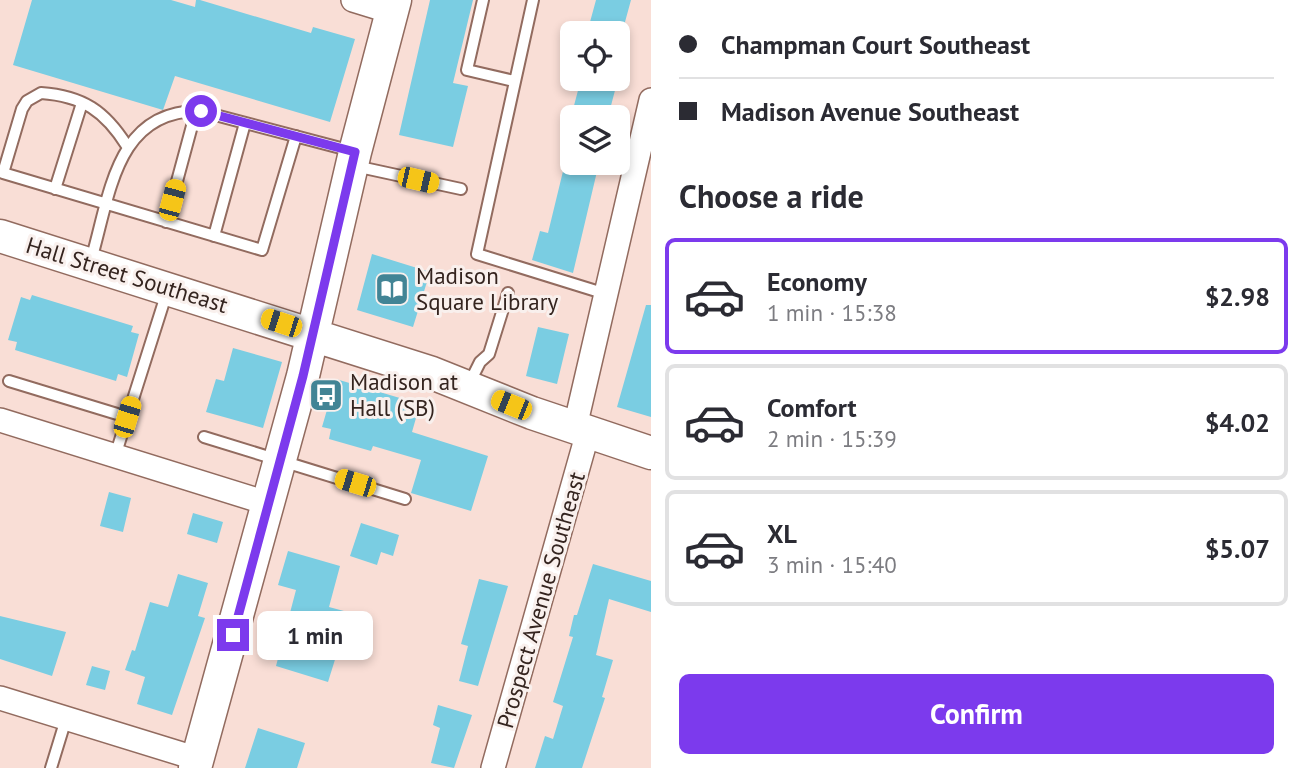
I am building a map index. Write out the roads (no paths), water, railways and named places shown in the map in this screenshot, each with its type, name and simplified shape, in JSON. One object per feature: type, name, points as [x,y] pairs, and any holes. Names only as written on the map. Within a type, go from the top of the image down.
[{"type":"street","points":[[0,698],[196,763],[270,504],[353,159],[393,6],[353,0]]},
{"type":"street","name":"Prospect Avenue Southeast","points":[[493,768],[582,430],[606,294],[651,100]]},
{"type":"street","name":"Hall Street Southeast","points":[[1,239],[313,333],[651,453]]},
{"type":"street","points":[[0,420],[270,504]]},
{"type":"lane","points":[[484,0],[467,70],[514,81]]},
{"type":"lane","points":[[533,0],[477,254],[606,294]]},
{"type":"lane","points":[[127,146],[106,116],[82,103],[41,93],[27,101],[22,109],[3,173],[262,250],[296,136]]},
{"type":"lane","points":[[55,189],[82,103]]},
{"type":"lane","points":[[90,264],[127,146],[155,121],[174,112],[196,111],[296,136],[353,159],[461,189]]},
{"type":"lane","points":[[166,222],[196,111]]},
{"type":"lane","points":[[214,236],[245,123]]},
{"type":"lane","points":[[115,456],[169,288]]},
{"type":"lane","points":[[468,387],[480,362],[489,354],[508,293]]},
{"type":"lane","points":[[9,381],[127,417]]},
{"type":"lane","points":[[204,437],[405,499]]},
{"type":"lane","points":[[51,768],[66,719]]},
{"type":"place","name":"Madison Square Library","points":[[392,289]]},
{"type":"place","name":"Madison at Hall (SB)","points":[[326,395]]}]
